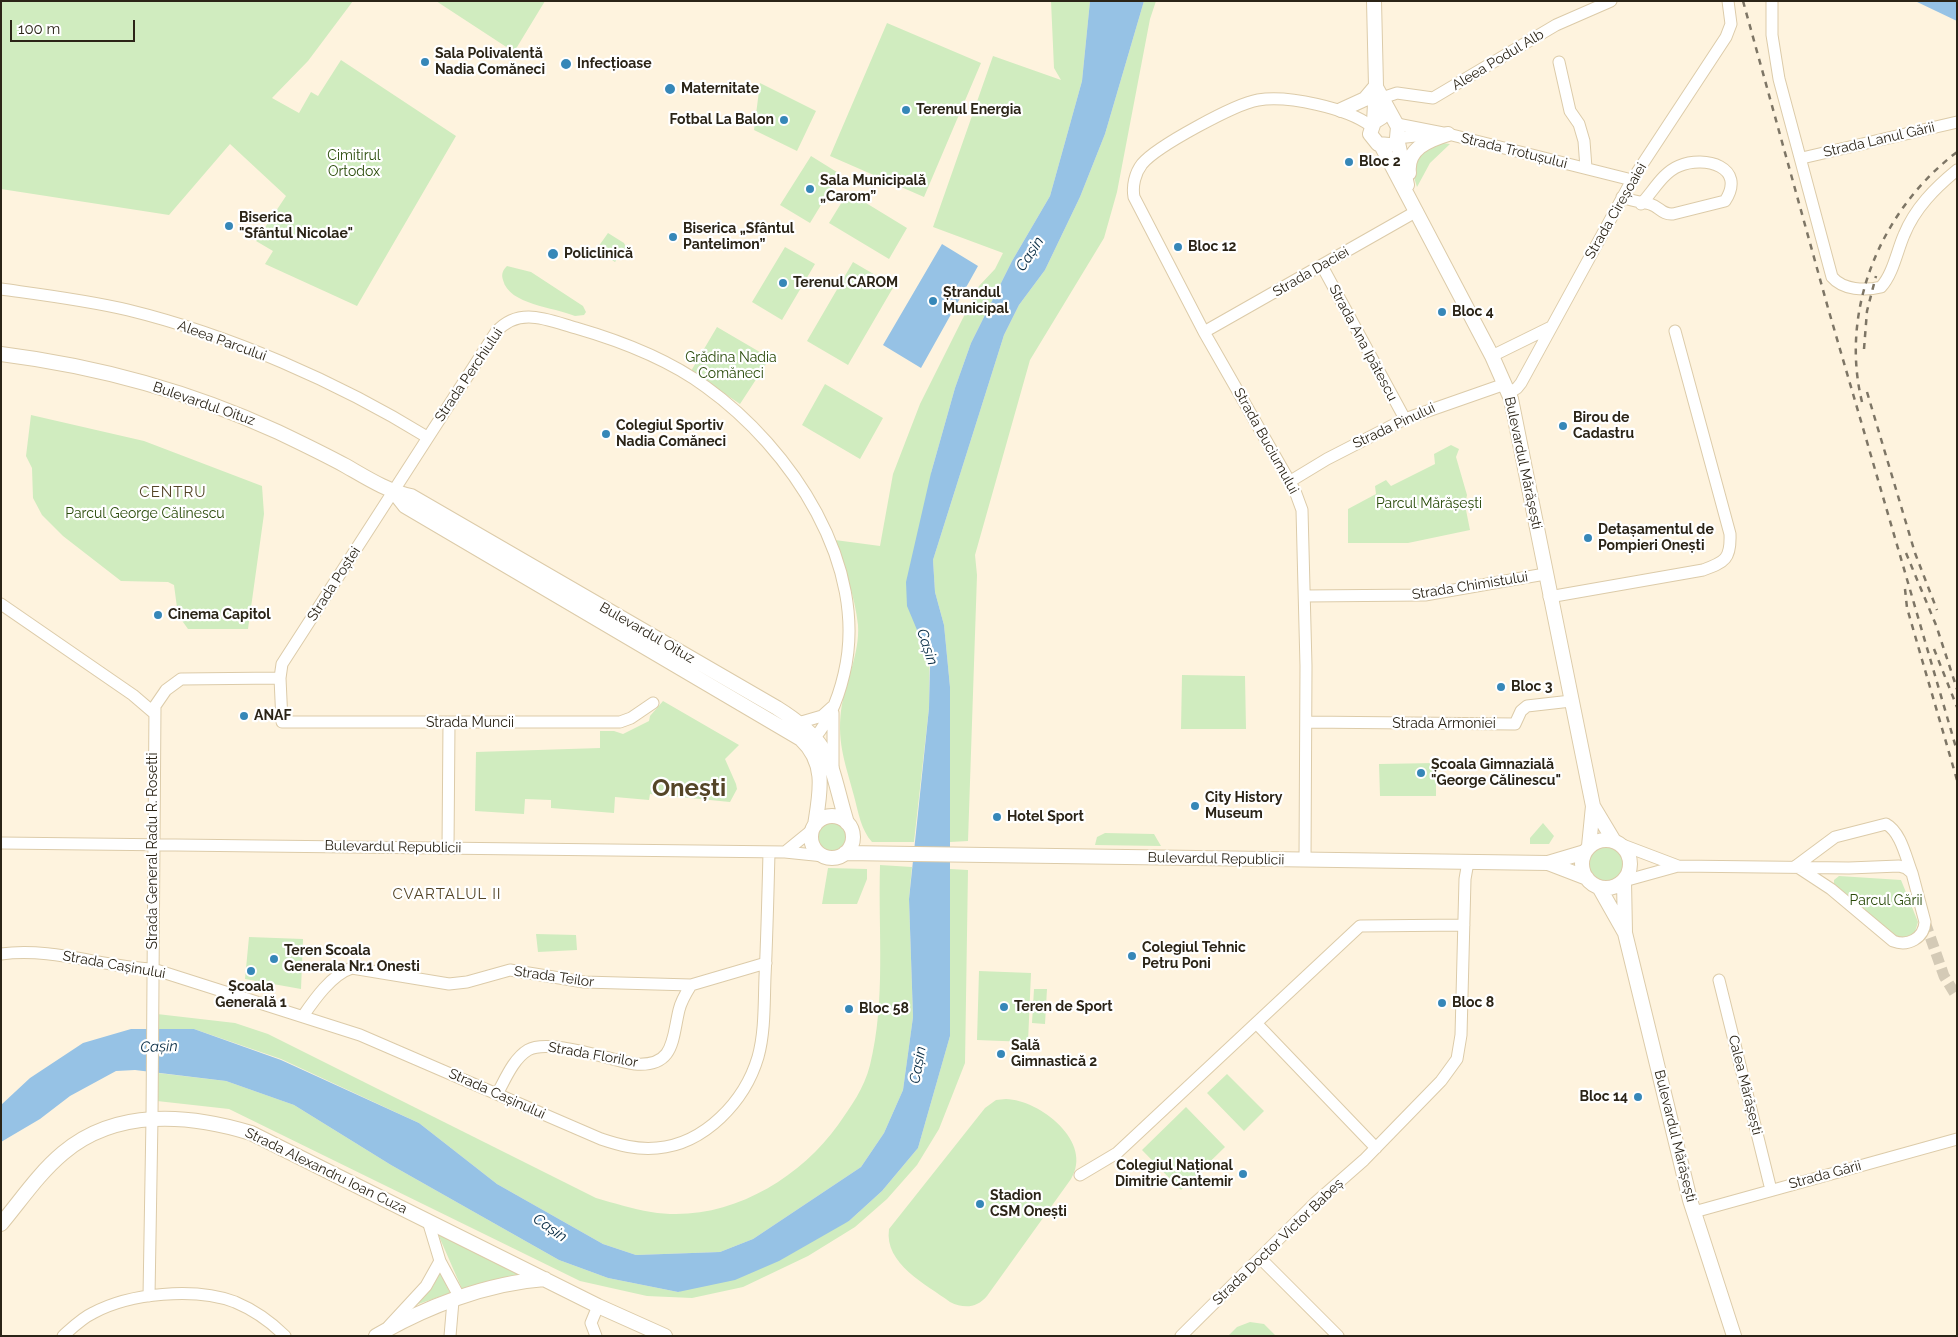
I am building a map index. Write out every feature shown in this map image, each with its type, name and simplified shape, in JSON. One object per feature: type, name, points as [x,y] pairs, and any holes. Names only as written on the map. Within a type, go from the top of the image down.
[{"type":"main road","points":[[1374,1],[1379,92],[1372,124],[1372,138],[1381,145],[1389,145],[1397,138]]},
{"type":"main road","points":[[1341,110],[1379,92]]},
{"type":"main road","points":[[1379,92],[1399,130],[1397,138],[1413,204]]},
{"type":"main road","points":[[1372,124],[1386,117],[1396,122]]},
{"type":"main road","points":[[1413,204],[1409,162],[1418,148],[1443,134]]},
{"type":"main road","name":"Bulevardul Mărășești","points":[[1381,145],[1492,356],[1507,389],[1525,462],[1545,574],[1593,806],[1587,849]]},
{"type":"main road","name":"Bulevardul Oituz","points":[[1,354],[104,373],[202,402],[293,439],[394,492],[411,496],[635,633],[778,717],[811,741],[826,753],[834,770],[849,827]]},
{"type":"main road","name":"Bulevardul Oituz","points":[[778,717],[798,723],[811,741],[819,775],[813,827]]},
{"type":"main road","name":"Bulevardul Mărășești","points":[[1593,806],[1617,842]]},
{"type":"main road","points":[[827,816],[838,817],[849,827],[851,846],[845,853],[835,858],[824,856],[813,845],[813,827],[827,816]]},
{"type":"main road","name":"Bulevardul Republicii","points":[[849,827],[863,843],[883,854]]},
{"type":"main road","points":[[1601,840],[1617,842],[1629,855],[1630,862],[1624,881],[1614,887],[1599,887],[1586,878],[1548,863],[1587,849],[1601,840]]},
{"type":"main road","points":[[1586,878],[1582,865],[1587,849]]},
{"type":"main road","name":"Bulevardul Republicii","points":[[845,853],[1548,863]]},
{"type":"main road","name":"Bulevardul Mărășești","points":[[1624,881],[1625,933],[1694,1212],[1734,1336]]},
{"type":"main road","name":"Bulevardul Mărășești","points":[[1599,887],[1625,933]]},
{"type":"main road","name":"Strada Alexandru Ioan Cuza","points":[[1,1224],[35,1182],[73,1146],[106,1128],[152,1118],[209,1122],[251,1133],[598,1306],[665,1336]]},
{"type":"main road","points":[[379,1334],[456,1300],[518,1282],[546,1279]]},
{"type":"street","name":"Aleea Podul Alb","points":[[1379,92],[1433,98],[1556,24],[1611,1]]},
{"type":"street","name":"Strada Cireșoaiei","points":[[1507,389],[1521,383],[1632,180],[1729,31],[1730,11],[1728,1]]},
{"type":"street","points":[[1772,1],[1772,35],[1779,78],[1802,158],[1832,277],[1842,286],[1871,289],[1881,287],[1885,283],[1904,232],[1924,202],[1957,170]]},
{"type":"street","points":[[1559,62],[1570,111],[1579,124],[1584,141],[1586,168]]},
{"type":"street","name":"Strada Buciumului","points":[[1304,860],[1306,596],[1303,514],[1290,482],[1204,332],[1134,197],[1135,179],[1147,159],[1169,144],[1240,106],[1258,100],[1271,100],[1312,104],[1341,110]]},
{"type":"street","points":[[1341,110],[1372,124]]},
{"type":"street","name":"Strada Trotușului","points":[[1396,122],[1632,180]]},
{"type":"street","name":"Strada Lanul Gării","points":[[1802,158],[1957,122]]},
{"type":"street","points":[[1397,138],[1443,134]]},
{"type":"street","points":[[1622,197],[1641,204],[1651,204],[1666,214],[1721,203],[1729,194],[1729,178],[1723,166],[1716,163],[1699,161],[1685,163],[1677,166],[1662,178],[1641,204]]},
{"type":"street","name":"Strada Daciei","points":[[1204,332],[1322,266],[1413,204]]},
{"type":"street","name":"Strada Ana Ipătescu","points":[[1322,266],[1405,420]]},
{"type":"street","name":"Aleea Parcului","points":[[1,289],[128,310],[203,332],[319,380],[427,436]]},
{"type":"street","name":"Strada Perchiului","points":[[394,492],[427,436],[496,332],[503,324],[515,318],[539,318],[594,334],[633,348],[693,378],[733,409],[766,440],[814,509],[832,544],[845,590],[849,633],[845,669],[834,706],[826,723],[811,741]]},
{"type":"street","points":[[1492,356],[1551,327]]},
{"type":"street","points":[[1550,597],[1703,570],[1726,559],[1731,550],[1730,534],[1675,331]]},
{"type":"street","name":"Strada Pinului","points":[[1290,482],[1327,459],[1432,408],[1507,389]]},
{"type":"street","name":"Strada Poștei","points":[[282,722],[281,666],[394,492]]},
{"type":"street","name":"Strada Chimistului","points":[[1306,596],[1425,596],[1545,574]]},
{"type":"street","points":[[1,604],[123,687],[154,713],[157,702],[163,693],[182,679],[280,678]]},
{"type":"street","name":"Strada Armoniei","points":[[1306,722],[1515,724],[1521,711],[1526,706],[1571,700]]},
{"type":"street","name":"Strada Muncii","points":[[282,722],[620,722],[627,720],[653,704]]},
{"type":"street","points":[[798,723],[822,716],[834,706]]},
{"type":"street","name":"Strada Perchiului","points":[[834,706],[834,770]]},
{"type":"street","name":"Strada General Radu R. Rosetti","points":[[149,1296],[154,713]]},
{"type":"street","points":[[448,848],[449,723]]},
{"type":"street","points":[[1886,824],[1893,828],[1898,837],[1912,874],[1925,925],[1918,937],[1905,943],[1894,941],[1831,889],[1796,866],[1835,838],[1886,824]]},
{"type":"street","points":[[785,852],[813,827]]},
{"type":"street","points":[[1617,842],[1678,866]]},
{"type":"street","name":"Bulevardul Republicii","points":[[1,843],[785,852],[824,856]]},
{"type":"street","name":"Strada Cașinului","points":[[1,954],[49,953],[125,968],[153,969],[360,1035],[569,1127],[625,1146],[658,1148],[690,1138],[710,1126],[732,1106],[754,1069],[760,1048],[766,963],[769,852]]},
{"type":"street","name":"Strada Doctor Victor Babeș","points":[[1181,1336],[1315,1203],[1335,1188],[1376,1148],[1440,1081],[1457,1059],[1461,1035],[1465,879],[1468,862]]},
{"type":"street","points":[[1624,881],[1678,866],[1849,868],[1899,866],[1908,869],[1912,874]]},
{"type":"street","points":[[1831,889],[1830,883],[1834,875],[1849,868]]},
{"type":"street","points":[[1080,1175],[1117,1153],[1361,926],[1464,925]]},
{"type":"street","name":"Strada Teilor","points":[[303,1016],[326,988],[344,972],[352,968],[450,984],[466,982],[510,970],[584,982],[691,985],[766,963]]},
{"type":"street","name":"Calea Mărășești","points":[[1719,980],[1771,1190]]},
{"type":"street","name":"Strada Florilor","points":[[497,1094],[517,1060],[535,1047],[554,1047],[635,1064],[648,1064],[659,1060],[672,1046],[680,1007],[691,985]]},
{"type":"street","points":[[1257,1024],[1376,1148]]},
{"type":"street","name":"Strada Gării","points":[[1694,1212],[1957,1139]]},
{"type":"street","points":[[428,1221],[440,1261],[456,1300],[450,1336]]},
{"type":"street","points":[[1260,1258],[1338,1336]]},
{"type":"street","points":[[379,1334],[426,1286],[440,1261]]},
{"type":"street","points":[[63,1336],[92,1313],[121,1301],[149,1296],[195,1295],[233,1301],[264,1317],[285,1336]]},
{"type":"street","points":[[596,1336],[591,1323],[598,1306]]},
{"type":"green space","name":"Cimitirul Ortodox","points":[[1,1],[353,1],[308,61],[272,98],[299,113],[311,92],[318,96],[341,60],[456,136],[357,306],[265,264],[273,251],[256,241],[286,196],[230,144],[169,215],[1,189]]},
{"type":"green space","points":[[436,1],[545,1],[514,52]]},
{"type":"green space","points":[[1051,1],[1090,1],[1082,81],[1050,196],[1012,261],[971,343],[955,388],[931,473],[929,708],[914,842],[872,842],[860,820],[841,744],[841,711],[857,647],[858,625],[852,592],[835,540],[880,546],[893,474],[920,404],[979,286],[995,269],[1003,253],[933,227],[993,56],[1061,80],[1054,68]]},
{"type":"green space","points":[[1144,1],[1156,1],[1150,19],[1117,192],[1104,238],[1030,360],[975,555],[977,575],[968,841],[950,842],[950,687],[944,625],[935,592],[933,560],[1004,335],[1019,305],[1045,270],[1080,197],[1105,134]]},
{"type":"green space","name":"Terenul Energia","points":[[887,23],[981,63],[924,197],[830,156]]},
{"type":"green space","name":"Fotbal La Balon","points":[[760,83],[816,111],[797,151],[754,130]]},
{"type":"green space","points":[[1443,143],[1450,144],[1430,163],[1417,187],[1412,171],[1423,148]]},
{"type":"green space","name":"Sala Municipală „Carom”","points":[[811,156],[840,174],[810,223],[780,205]]},
{"type":"green space","points":[[848,192],[907,228],[889,259],[829,223]]},
{"type":"green space","points":[[608,233],[624,243],[626,247],[615,262],[596,250]]},
{"type":"green space","name":"Terenul CAROM","points":[[785,247],[815,264],[782,320],[752,302]]},
{"type":"green space","points":[[853,262],[894,286],[848,365],[807,341]]},
{"type":"green space","points":[[507,266],[531,272],[583,306],[586,312],[584,315],[575,316],[533,304],[514,295],[507,288],[502,278],[504,269]]},
{"type":"green space","name":"Grădina Nadia Comăneci","points":[[717,327],[770,358],[740,404],[691,371]]},
{"type":"green space","points":[[825,384],[883,418],[860,459],[802,425]]},
{"type":"green space","name":"Parcul George Călinescu","points":[[31,415],[144,441],[262,486],[264,514],[248,629],[188,629],[178,615],[174,585],[168,582],[121,581],[63,536],[42,515],[33,498],[32,468],[26,456]]},
{"type":"green space","name":"Parcul Mărășești","points":[[1451,445],[1459,449],[1456,457],[1467,495],[1465,505],[1470,530],[1408,543],[1348,543],[1348,509],[1376,494],[1375,486],[1386,480],[1391,486],[1435,464],[1434,454]]},
{"type":"green space","points":[[1182,675],[1245,676],[1246,729],[1181,729]]},
{"type":"green space","points":[[663,701],[739,745],[725,759],[737,789],[730,802],[650,794],[649,800],[615,797],[614,813],[551,808],[551,800],[525,799],[524,814],[475,811],[476,752],[600,748],[600,731],[614,731],[623,734],[649,721],[650,716]]},
{"type":"green space","points":[[1436,763],[1436,796],[1380,796],[1379,764]]},
{"type":"green space","points":[[836,817],[843,820],[849,826],[852,837],[851,845],[843,854],[836,857],[828,857],[821,854],[813,845],[812,833],[815,826],[824,818]]},
{"type":"green space","points":[[1543,823],[1554,836],[1549,844],[1530,844],[1530,838]]},
{"type":"green space","points":[[1105,833],[1154,834],[1161,846],[1095,845],[1097,837]]},
{"type":"green space","points":[[1606,844],[1619,850],[1625,863],[1619,876],[1606,882],[1593,876],[1587,863],[1593,850]]},
{"type":"green space","points":[[880,865],[912,867],[909,899],[913,1017],[903,1090],[884,1133],[861,1167],[753,1239],[720,1252],[636,1255],[603,1244],[497,1184],[419,1123],[281,1059],[194,1029],[158,1029],[157,1014],[235,1023],[268,1034],[596,1198],[651,1212],[678,1214],[705,1211],[731,1205],[756,1194],[780,1181],[802,1164],[821,1146],[838,1125],[861,1090],[870,1065],[878,1016],[880,991]]},
{"type":"green space","points":[[828,868],[867,869],[867,879],[857,904],[822,904]]},
{"type":"green space","points":[[950,869],[968,870],[965,1063],[939,1129],[917,1165],[887,1199],[855,1227],[808,1256],[743,1287],[692,1298],[647,1296],[580,1281],[229,1109],[157,1101],[158,1073],[226,1081],[294,1105],[391,1165],[559,1260],[608,1278],[678,1292],[849,1221],[882,1191],[918,1148],[950,1036]]},
{"type":"green space","name":"Parcul Gării","points":[[1839,876],[1901,880],[1918,922],[1914,935],[1899,940],[1834,885],[1834,880]]},
{"type":"green space","points":[[536,934],[576,935],[577,950],[538,952]]},
{"type":"green space","name":"Teren Scoala Generala Nr.1 Onesti","points":[[249,937],[303,939],[301,989],[245,979]]},
{"type":"green space","name":"Teren de Sport","points":[[979,971],[1031,973],[1028,1042],[977,1040]]},
{"type":"green space","points":[[1034,989],[1047,989],[1045,1024],[1032,1023]]},
{"type":"green space","points":[[1227,1074],[1264,1111],[1244,1131],[1207,1093]]},
{"type":"green space","name":"Stadion CSM Onești","points":[[996,1100],[1019,1101],[1034,1107],[1048,1115],[1060,1126],[1070,1138],[1075,1151],[1076,1165],[1071,1179],[987,1296],[975,1305],[960,1306],[950,1302],[930,1288],[900,1263],[893,1253],[889,1241],[889,1229],[985,1108]]},
{"type":"green space","points":[[1186,1107],[1225,1147],[1181,1190],[1142,1150]]},
{"type":"green space","points":[[438,1234],[521,1275],[462,1289]]},
{"type":"green space","points":[[440,1272],[450,1293],[410,1307],[433,1286]]},
{"type":"green space","points":[[1250,1322],[1264,1324],[1276,1336],[1228,1336],[1237,1327]]},
{"type":"water","name":"Cașin","points":[[1090,1],[1144,1],[1105,134],[1080,197],[1045,270],[1019,305],[1004,335],[933,560],[935,592],[944,625],[950,687],[950,1036],[918,1148],[882,1191],[849,1221],[779,1261],[735,1280],[678,1292],[608,1278],[559,1260],[391,1165],[294,1105],[226,1081],[135,1070],[116,1071],[70,1096],[40,1119],[1,1142],[1,1105],[30,1078],[83,1043],[131,1029],[194,1029],[281,1060],[419,1123],[497,1184],[603,1244],[636,1255],[720,1252],[753,1239],[861,1167],[884,1133],[903,1090],[913,1017],[909,899],[929,708],[930,661],[907,606],[906,582],[931,473],[955,388],[971,343],[1012,261],[1050,196],[1082,81]]},
{"type":"water","points":[[1915,1],[1957,1],[1957,21]]},
{"type":"water","name":"Ștrandul Municipal","points":[[942,244],[978,266],[921,368],[883,345]]},
{"type":"tunnel","points":[[1925,922],[1944,976],[1957,997]]},
{"type":"railway","points":[[1743,1],[1828,308],[1957,751]]},
{"type":"railway","points":[[1862,402],[1856,367],[1857,331],[1862,297],[1873,263],[1888,231],[1907,202],[1930,175],[1957,152]]},
{"type":"railway","points":[[1864,349],[1867,311],[1876,276]]},
{"type":"railway","points":[[1867,392],[1915,553],[1937,610]]},
{"type":"railway","points":[[1906,553],[1936,625],[1957,689]]},
{"type":"railway","points":[[1905,589],[1907,608],[1957,780]]},
{"type":"railway","points":[[1934,649],[1957,707]]},
{"type":"place","name":"Sala Polivalentă Nadia Comăneci","points":[[425,62]]},
{"type":"place","name":"Infecțioase","points":[[566,64]]},
{"type":"place","name":"Maternitate","points":[[670,89]]},
{"type":"place","name":"Terenul Energia","points":[[906,110]]},
{"type":"place","name":"Fotbal La Balon","points":[[784,120]]},
{"type":"place","name":"Bloc 2","points":[[1349,162]]},
{"type":"place","name":"Sala Municipală „Carom”","points":[[810,189]]},
{"type":"place","name":"Biserica \"Sfântul Nicolae\"","points":[[229,226]]},
{"type":"place","name":"Biserica „Sfântul Pantelimon”","points":[[673,237]]},
{"type":"place","name":"Bloc 12","points":[[1178,247]]},
{"type":"place","name":"Policlinică","points":[[553,254]]},
{"type":"place","name":"Terenul CAROM","points":[[783,283]]},
{"type":"place","name":"Ștrandul Municipal","points":[[933,301]]},
{"type":"place","name":"Bloc 4","points":[[1442,312]]},
{"type":"place","name":"Birou de Cadastru","points":[[1563,426]]},
{"type":"place","name":"Colegiul Sportiv Nadia Comăneci","points":[[606,434]]},
{"type":"place","name":"Detașamentul de Pompieri Onești","points":[[1588,538]]},
{"type":"place","name":"Cinema Capitol","points":[[158,615]]},
{"type":"place","name":"Bloc 3","points":[[1501,687]]},
{"type":"place","name":"ANAF","points":[[244,716]]},
{"type":"place","name":"Școala Gimnazială \"George Călinescu\"","points":[[1421,773]]},
{"type":"place","name":"City History Museum","points":[[1195,806]]},
{"type":"place","name":"Hotel Sport","points":[[997,817]]},
{"type":"place","name":"Colegiul Tehnic Petru Poni","points":[[1132,956]]},
{"type":"place","name":"Teren Scoala Generala Nr.1 Onesti","points":[[274,959]]},
{"type":"place","name":"Școala Generală 1","points":[[251,971]]},
{"type":"place","name":"Bloc 8","points":[[1442,1003]]},
{"type":"place","name":"Teren de Sport","points":[[1004,1007]]},
{"type":"place","name":"Bloc 58","points":[[849,1009]]},
{"type":"place","name":"Sală Gimnastică 2","points":[[1001,1054]]},
{"type":"place","name":"Bloc 14","points":[[1638,1097]]},
{"type":"place","name":"Colegiul Național Dimitrie Cantemir","points":[[1243,1174]]},
{"type":"place","name":"Stadion CSM Onești","points":[[980,1204]]},
{"type":"district","name":"CENTRU","points":[[173,492]]},
{"type":"district","name":"Onești","points":[[689,789]]},
{"type":"district","name":"CVARTALUL II","points":[[447,894]]}]
